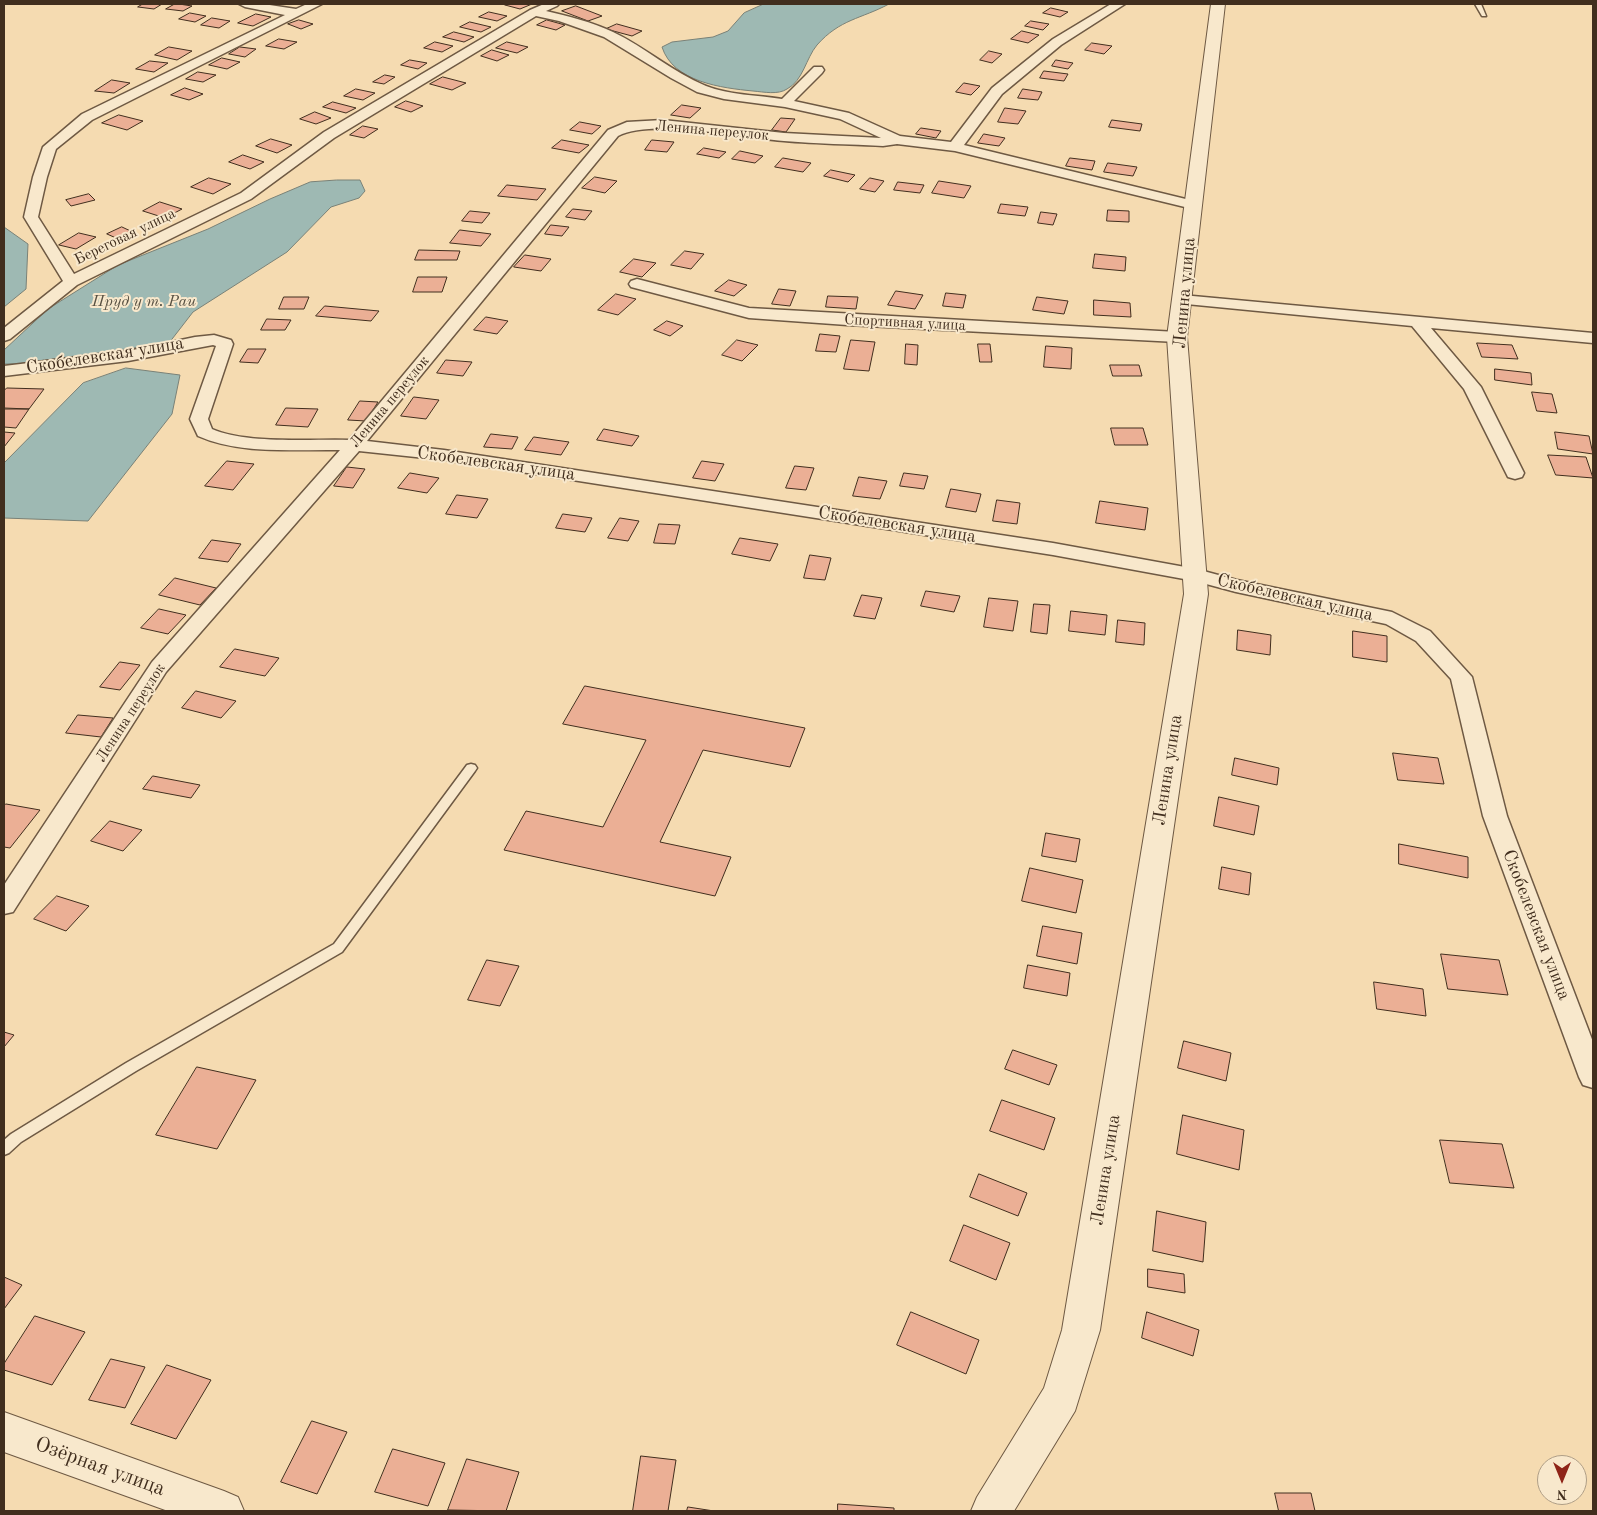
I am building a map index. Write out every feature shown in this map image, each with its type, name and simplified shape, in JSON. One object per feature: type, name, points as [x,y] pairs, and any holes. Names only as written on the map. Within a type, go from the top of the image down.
[{"type":"street","points":[[245,4],[296,13]]},
{"type":"street","name":"Береговая улица","points":[[316,4],[88,117],[50,147],[40,177],[31,217],[71,282],[246,196],[329,135],[534,12],[553,4]]},
{"type":"street","points":[[955,148],[997,91],[1057,42],[1119,4]]},
{"type":"street","name":"Ленина улица","points":[[991,1511],[1061,1397],[1081,1330],[1196,594],[1178,337],[1218,4]]},
{"type":"street","points":[[534,12],[562,18],[608,34],[675,75],[702,89],[785,103],[844,116],[897,140],[955,148],[1193,205]]},
{"type":"street","points":[[785,103],[818,70]]},
{"type":"street","name":"Ленина переулок","points":[[4,906],[159,667],[354,445],[613,134],[627,126],[663,124],[784,137],[883,142],[897,140]]},
{"type":"street","points":[[4,336],[71,282]]},
{"type":"street","name":"Спортивная улица","points":[[637,284],[749,313],[846,320],[1178,337]]},
{"type":"street","points":[[1182,300],[1593,338]]},
{"type":"street","points":[[1417,322],[1472,388],[1515,473]]},
{"type":"street","name":"Скобелевская улица","points":[[4,371],[128,356],[195,342],[214,340],[225,344],[199,419],[204,432],[222,440],[250,443],[354,445],[454,456],[1053,549],[1196,575],[1236,586],[1392,619],[1423,636],[1461,677],[1495,816],[1593,1077]]},
{"type":"street","name":"Озёрная улица","points":[[4,1432],[224,1511]]},
{"type":"lane","points":[[1478,4],[1484,15]]},
{"type":"lane","points":[[4,1149],[16,1138],[131,1067],[338,948],[470,768]]},
{"type":"water","points":[[764,4],[889,4],[851,20],[826,36],[813,50],[797,81],[787,89],[775,93],[727,88],[687,76],[668,59],[662,47],[672,42],[713,37],[728,31],[744,13]]},
{"type":"water","name":"Пруд у т. Раи","points":[[360,180],[365,191],[359,198],[331,207],[287,252],[193,312],[169,343],[17,364],[4,364],[4,350],[48,309],[118,265],[208,229],[310,182]]},
{"type":"water","points":[[4,227],[28,244],[26,289],[4,307]]},
{"type":"water","points":[[126,368],[180,375],[172,414],[88,521],[4,518],[4,463],[83,383]]},
{"type":"building","points":[[143,4],[162,4],[154,9],[138,7]]},
{"type":"building","points":[[175,4],[192,6],[183,11],[166,9]]},
{"type":"building","points":[[532,4],[520,9],[505,5]]},
{"type":"building","points":[[576,6],[602,16],[588,21],[562,11]]},
{"type":"building","points":[[1051,8],[1068,12],[1060,17],[1043,13]]},
{"type":"building","points":[[489,12],[507,16],[497,21],[479,17]]},
{"type":"building","points":[[190,13],[206,16],[195,22],[179,19]]},
{"type":"building","points":[[256,14],[271,17],[253,26],[238,23]]},
{"type":"building","points":[[212,18],[230,21],[219,28],[201,25]]},
{"type":"building","points":[[299,20],[313,24],[301,29],[288,24]]},
{"type":"building","points":[[547,20],[565,25],[556,30],[537,25]]},
{"type":"building","points":[[1031,21],[1049,24],[1043,30],[1025,26]]},
{"type":"building","points":[[470,22],[491,27],[481,32],[460,27]]},
{"type":"building","points":[[617,24],[642,31],[632,36],[606,29]]},
{"type":"building","points":[[1022,31],[1039,35],[1028,43],[1011,39]]},
{"type":"building","points":[[454,32],[474,37],[464,42],[443,37]]},
{"type":"building","points":[[279,39],[297,42],[284,49],[266,46]]},
{"type":"building","points":[[435,42],[453,46],[442,52],[424,48]]},
{"type":"building","points":[[507,42],[528,47],[517,53],[496,48]]},
{"type":"building","points":[[1092,43],[1112,46],[1104,54],[1085,50]]},
{"type":"building","points":[[169,47],[192,51],[177,60],[155,55]]},
{"type":"building","points":[[240,47],[256,49],[245,57],[229,54]]},
{"type":"building","points":[[492,50],[509,55],[497,61],[481,56]]},
{"type":"building","points":[[989,51],[1002,54],[992,63],[980,60]]},
{"type":"building","points":[[222,58],[240,62],[227,69],[209,65]]},
{"type":"building","points":[[410,60],[427,63],[418,69],[401,65]]},
{"type":"building","points":[[1056,60],[1073,63],[1068,69],[1052,66]]},
{"type":"building","points":[[150,61],[168,63],[154,72],[136,69]]},
{"type":"building","points":[[1044,71],[1068,74],[1064,81],[1040,78]]},
{"type":"building","points":[[198,72],[216,75],[203,82],[186,79]]},
{"type":"building","points":[[385,75],[395,77],[384,84],[373,82]]},
{"type":"building","points":[[443,77],[466,83],[452,90],[430,84]]},
{"type":"building","points":[[112,80],[130,83],[114,93],[95,91]]},
{"type":"building","points":[[964,83],[980,86],[971,95],[956,92]]},
{"type":"building","points":[[185,88],[203,94],[189,100],[171,95]]},
{"type":"building","points":[[356,89],[375,93],[363,100],[344,96]]},
{"type":"building","points":[[1023,89],[1042,92],[1038,100],[1018,98]]},
{"type":"building","points":[[406,101],[423,106],[411,112],[395,107]]},
{"type":"building","points":[[333,102],[356,108],[346,113],[323,107]]},
{"type":"building","points":[[682,105],[701,108],[690,118],[671,115]]},
{"type":"building","points":[[1005,108],[1026,111],[1018,124],[998,122]]},
{"type":"building","points":[[315,112],[331,118],[316,124],[300,119]]},
{"type":"building","points":[[119,115],[143,121],[127,130],[102,123]]},
{"type":"building","points":[[781,118],[795,119],[786,132],[772,130]]},
{"type":"building","points":[[1112,120],[1142,124],[1140,131],[1109,127]]},
{"type":"building","points":[[580,122],[601,126],[592,134],[570,130]]},
{"type":"building","points":[[363,126],[378,129],[364,138],[350,135]]},
{"type":"building","points":[[921,128],[941,131],[936,138],[916,134]]},
{"type":"building","points":[[984,134],[1005,138],[999,146],[978,143]]},
{"type":"building","points":[[271,139],[292,145],[277,153],[256,146]]},
{"type":"building","points":[[562,140],[589,145],[579,153],[552,148]]},
{"type":"building","points":[[652,140],[674,142],[667,152],[645,150]]},
{"type":"building","points":[[704,148],[726,152],[719,158],[697,154]]},
{"type":"building","points":[[740,151],[763,156],[755,163],[732,159]]},
{"type":"building","points":[[243,155],[264,162],[250,169],[229,162]]},
{"type":"building","points":[[783,158],[811,163],[803,172],[775,167]]},
{"type":"building","points":[[1070,158],[1095,161],[1092,170],[1066,166]]},
{"type":"building","points":[[1108,163],[1137,167],[1133,176],[1104,172]]},
{"type":"building","points":[[831,170],[855,175],[848,182],[824,176]]},
{"type":"building","points":[[595,177],[617,181],[605,193],[582,188]]},
{"type":"building","points":[[209,178],[231,184],[213,194],[191,187]]},
{"type":"building","points":[[870,178],[884,181],[875,192],[860,189]]},
{"type":"building","points":[[939,181],[971,186],[964,198],[932,193]]},
{"type":"building","points":[[898,182],[924,185],[920,193],[894,190]]},
{"type":"building","points":[[507,185],[546,189],[537,200],[498,196]]},
{"type":"building","points":[[89,194],[95,200],[71,206],[66,200]]},
{"type":"building","points":[[160,202],[182,209],[165,218],[143,211]]},
{"type":"building","points":[[1001,204],[1028,207],[1025,216],[998,213]]},
{"type":"building","points":[[573,209],[592,211],[585,220],[566,217]]},
{"type":"building","points":[[1108,210],[1129,211],[1129,222],[1107,221]]},
{"type":"building","points":[[470,211],[490,213],[482,223],[462,221]]},
{"type":"building","points":[[1041,212],[1057,214],[1053,225],[1038,223]]},
{"type":"building","points":[[551,225],[569,227],[562,236],[545,234]]},
{"type":"building","points":[[122,227],[139,235],[125,242],[107,234]]},
{"type":"building","points":[[460,230],[491,234],[481,246],[450,243]]},
{"type":"building","points":[[79,233],[96,237],[76,249],[59,245]]},
{"type":"building","points":[[419,250],[460,251],[457,260],[415,260]]},
{"type":"building","points":[[685,251],[704,254],[691,269],[671,265]]},
{"type":"building","points":[[1095,254],[1126,257],[1125,271],[1093,268]]},
{"type":"building","points":[[525,255],[551,259],[541,271],[514,267]]},
{"type":"building","points":[[634,259],[656,263],[642,277],[620,272]]},
{"type":"building","points":[[418,277],[447,277],[442,292],[413,292]]},
{"type":"building","points":[[729,280],[747,285],[734,296],[715,291]]},
{"type":"building","points":[[779,289],[796,291],[790,306],[772,304]]},
{"type":"building","points":[[896,291],[923,295],[915,309],[888,305]]},
{"type":"building","points":[[946,293],[966,295],[963,308],[943,306]]},
{"type":"building","points":[[616,294],[636,299],[618,315],[598,310]]},
{"type":"building","points":[[828,296],[858,297],[856,309],[826,307]]},
{"type":"building","points":[[284,297],[309,297],[304,309],[279,309]]},
{"type":"building","points":[[1037,297],[1068,301],[1064,314],[1033,310]]},
{"type":"building","points":[[1094,300],[1130,303],[1131,317],[1094,315]]},
{"type":"building","points":[[325,306],[379,311],[371,321],[316,316]]},
{"type":"building","points":[[486,317],[508,321],[497,334],[474,330]]},
{"type":"building","points":[[267,319],[291,320],[285,330],[261,330]]},
{"type":"building","points":[[667,321],[683,326],[670,336],[654,330]]},
{"type":"building","points":[[820,334],[840,336],[836,352],[816,351]]},
{"type":"building","points":[[737,340],[758,345],[742,361],[722,355]]},
{"type":"building","points":[[851,340],[875,342],[869,371],[844,369]]},
{"type":"building","points":[[1477,343],[1512,345],[1518,359],[1482,357]]},
{"type":"building","points":[[906,344],[918,345],[917,365],[905,364]]},
{"type":"building","points":[[978,344],[990,344],[992,362],[980,362]]},
{"type":"building","points":[[1046,346],[1072,348],[1071,369],[1044,367]]},
{"type":"building","points":[[248,349],[266,349],[258,363],[240,362]]},
{"type":"building","points":[[446,360],[472,362],[463,376],[437,373]]},
{"type":"building","points":[[1110,365],[1139,365],[1142,376],[1113,376]]},
{"type":"building","points":[[1495,369],[1531,373],[1532,385],[1495,380]]},
{"type":"building","points":[[7,388],[44,389],[29,409],[4,408],[4,391]]},
{"type":"building","points":[[1532,392],[1552,394],[1557,413],[1537,411]]},
{"type":"building","points":[[414,397],[439,400],[426,419],[401,416]]},
{"type":"building","points":[[360,401],[378,402],[366,421],[348,420]]},
{"type":"building","points":[[286,408],[318,409],[308,427],[276,425]]},
{"type":"building","points":[[4,409],[29,409],[16,428],[4,427]]},
{"type":"building","points":[[1111,428],[1143,428],[1148,445],[1115,445]]},
{"type":"building","points":[[604,429],[639,436],[632,446],[597,440]]},
{"type":"building","points":[[4,432],[15,433],[4,447]]},
{"type":"building","points":[[1555,432],[1589,436],[1593,454],[1558,449]]},
{"type":"building","points":[[491,434],[518,437],[512,449],[484,447]]},
{"type":"building","points":[[534,437],[569,442],[561,455],[525,450]]},
{"type":"building","points":[[1548,455],[1586,457],[1593,478],[1556,475]]},
{"type":"building","points":[[227,461],[254,464],[233,490],[205,486]]},
{"type":"building","points":[[702,461],[724,464],[715,481],[693,478]]},
{"type":"building","points":[[795,466],[814,468],[806,490],[786,488]]},
{"type":"building","points":[[347,467],[365,469],[353,488],[334,486]]},
{"type":"building","points":[[410,473],[439,478],[427,493],[398,488]]},
{"type":"building","points":[[904,473],[928,476],[924,489],[900,486]]},
{"type":"building","points":[[859,477],[887,481],[880,499],[853,496]]},
{"type":"building","points":[[951,489],[981,494],[976,512],[946,507]]},
{"type":"building","points":[[457,495],[488,499],[477,518],[446,514]]},
{"type":"building","points":[[997,500],[1020,503],[1017,524],[993,521]]},
{"type":"building","points":[[1100,501],[1148,508],[1145,530],[1096,523]]},
{"type":"building","points":[[563,514],[592,518],[585,532],[556,528]]},
{"type":"building","points":[[620,518],[639,521],[628,541],[608,538]]},
{"type":"building","points":[[659,524],[680,525],[675,544],[654,543]]},
{"type":"building","points":[[740,538],[778,544],[770,561],[732,554]]},
{"type":"building","points":[[212,540],[241,544],[228,562],[199,558]]},
{"type":"building","points":[[810,555],[831,558],[825,580],[804,578]]},
{"type":"building","points":[[175,578],[216,588],[200,605],[159,595]]},
{"type":"building","points":[[926,591],[960,596],[954,612],[921,606]]},
{"type":"building","points":[[862,595],[882,598],[875,619],[854,616]]},
{"type":"building","points":[[989,598],[1018,601],[1013,631],[984,627]]},
{"type":"building","points":[[1034,604],[1050,605],[1047,634],[1031,632]]},
{"type":"building","points":[[159,609],[186,615],[168,634],[141,628]]},
{"type":"building","points":[[1071,611],[1107,615],[1105,635],[1069,631]]},
{"type":"building","points":[[1118,620],[1145,623],[1144,645],[1116,642]]},
{"type":"building","points":[[1238,630],[1271,635],[1270,655],[1237,650]]},
{"type":"building","points":[[1353,631],[1387,636],[1387,662],[1353,657]]},
{"type":"building","points":[[235,649],[279,658],[265,676],[220,667]]},
{"type":"building","points":[[120,662],[140,665],[120,690],[100,687]]},
{"type":"building","points":[[585,686],[805,728],[790,767],[703,750],[660,842],[731,857],[715,896],[504,850],[526,811],[603,827],[646,740],[563,724]]},
{"type":"building","points":[[196,691],[236,701],[221,718],[182,708]]},
{"type":"building","points":[[78,715],[113,718],[101,737],[66,733]]},
{"type":"building","points":[[1393,753],[1438,758],[1444,784],[1398,780]]},
{"type":"building","points":[[1235,758],[1279,768],[1277,785],[1232,775]]},
{"type":"building","points":[[153,776],[200,785],[191,798],[143,789]]},
{"type":"building","points":[[1219,797],[1259,806],[1254,835],[1214,826]]},
{"type":"building","points":[[6,804],[40,810],[10,848],[4,847],[4,806]]},
{"type":"building","points":[[110,821],[142,830],[123,851],[91,841]]},
{"type":"building","points":[[1046,833],[1080,839],[1076,862],[1042,856]]},
{"type":"building","points":[[1399,844],[1468,857],[1468,878],[1399,864]]},
{"type":"building","points":[[1222,867],[1251,873],[1249,895],[1219,889]]},
{"type":"building","points":[[1030,868],[1083,880],[1076,913],[1022,901]]},
{"type":"building","points":[[57,896],[89,906],[66,931],[34,919]]},
{"type":"building","points":[[1043,926],[1082,933],[1077,964],[1037,956]]},
{"type":"building","points":[[1441,954],[1499,960],[1508,995],[1448,989]]},
{"type":"building","points":[[487,960],[519,966],[500,1006],[468,1000]]},
{"type":"building","points":[[1028,965],[1070,973],[1067,996],[1024,988]]},
{"type":"building","points":[[1374,982],[1423,989],[1426,1016],[1377,1009]]},
{"type":"building","points":[[4,1032],[14,1035],[4,1047]]},
{"type":"building","points":[[1184,1041],[1231,1053],[1226,1081],[1178,1068]]},
{"type":"building","points":[[1013,1050],[1057,1065],[1049,1085],[1005,1069]]},
{"type":"building","points":[[197,1067],[256,1080],[217,1149],[156,1135]]},
{"type":"building","points":[[1002,1100],[1055,1118],[1044,1150],[990,1131]]},
{"type":"building","points":[[1183,1115],[1244,1130],[1239,1170],[1177,1154]]},
{"type":"building","points":[[1440,1140],[1502,1144],[1514,1188],[1450,1183]]},
{"type":"building","points":[[979,1174],[1027,1193],[1018,1216],[970,1197]]},
{"type":"building","points":[[1157,1211],[1206,1222],[1203,1262],[1153,1251]]},
{"type":"building","points":[[964,1225],[1010,1243],[996,1280],[950,1261]]},
{"type":"building","points":[[1148,1269],[1184,1274],[1185,1293],[1148,1287]]},
{"type":"building","points":[[4,1277],[22,1285],[4,1309]]},
{"type":"building","points":[[911,1312],[979,1340],[966,1374],[897,1345]]},
{"type":"building","points":[[1147,1312],[1199,1330],[1193,1356],[1142,1338]]},
{"type":"building","points":[[35,1316],[85,1332],[52,1385],[4,1370],[4,1364]]},
{"type":"building","points":[[111,1359],[145,1367],[125,1408],[89,1400]]},
{"type":"building","points":[[167,1365],[211,1380],[176,1439],[131,1424]]},
{"type":"building","points":[[312,1421],[347,1432],[317,1494],[281,1482]]},
{"type":"building","points":[[393,1449],[445,1463],[428,1506],[375,1492]]},
{"type":"building","points":[[641,1456],[676,1460],[668,1511],[633,1511]]},
{"type":"building","points":[[467,1459],[519,1472],[506,1511],[448,1510]]},
{"type":"building","points":[[1275,1493],[1311,1493],[1315,1511],[1279,1511]]},
{"type":"building","points":[[838,1504],[894,1508],[894,1511],[838,1511]]},
{"type":"building","points":[[688,1507],[714,1511],[687,1511]]}]
